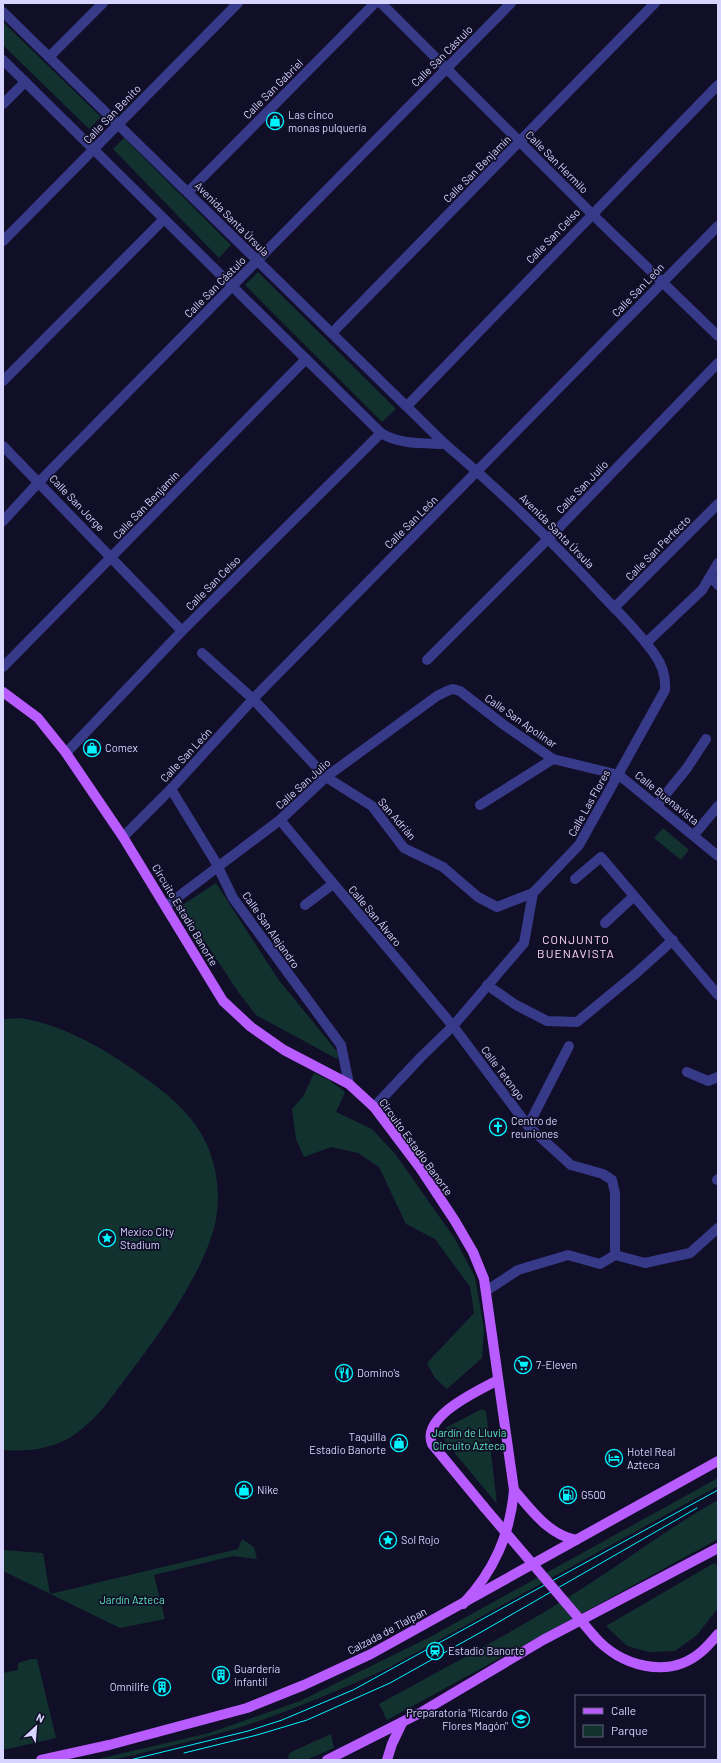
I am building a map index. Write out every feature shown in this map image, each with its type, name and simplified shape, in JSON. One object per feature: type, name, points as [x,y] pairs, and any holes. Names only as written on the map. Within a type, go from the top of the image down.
[{"type":"main road","name":"Circuito Estadio Banorte","points":[[3,692],[38,718],[66,753],[123,837],[223,1001],[251,1027],[284,1050],[349,1084],[374,1107],[420,1168],[464,1236],[480,1269],[486,1291],[514,1490],[510,1520],[500,1550],[488,1574],[463,1604]]},
{"type":"main road","points":[[498,1380],[459,1403],[436,1420],[429,1437],[432,1444],[594,1636],[608,1650],[620,1658],[634,1664],[652,1667],[670,1666],[686,1661],[701,1652],[718,1634]]},
{"type":"main road","name":"Calzada de Tlalpan","points":[[41,1760],[109,1745],[247,1708],[304,1685],[371,1654],[463,1604],[627,1510],[718,1461]]},
{"type":"main road","points":[[514,1490],[550,1529],[564,1537],[576,1540]]},
{"type":"main road","points":[[327,1760],[402,1723],[543,1640],[716,1551]]},
{"type":"main road","points":[[387,1760],[392,1744],[402,1723]]},
{"type":"street","points":[[49,57],[103,3]]},
{"type":"street","name":"Calle San Benito","points":[[3,241],[238,3]]},
{"type":"street","name":"Calle San Gabriel","points":[[188,192],[375,3]]},
{"type":"street","name":"Calle San Hermilo","points":[[381,3],[592,214],[718,336]]},
{"type":"street","name":"Calle San Cástulo","points":[[3,521],[39,482],[511,3]]},
{"type":"street","name":"Calle San Benjamín","points":[[332,334],[655,3]]},
{"type":"street","name":"Avenida Santa Úrsula","points":[[3,12],[445,444],[478,471],[549,538],[646,643]]},
{"type":"street","points":[[3,60],[381,433],[390,438],[405,442],[445,444]]},
{"type":"street","points":[[3,104],[25,82]]},
{"type":"street","name":"Calle San Celso","points":[[407,406],[718,85]]},
{"type":"street","points":[[3,381],[164,219]]},
{"type":"street","name":"Calle San León","points":[[123,837],[172,789],[253,699],[718,226]]},
{"type":"street","name":"Calle San Benjamín","points":[[3,667],[306,359]]},
{"type":"street","name":"Calle San Julio","points":[[427,660],[549,538],[718,363]]},
{"type":"street","name":"Calle San Celso","points":[[66,753],[182,631],[381,433]]},
{"type":"street","name":"Calle San Jorge","points":[[3,446],[182,631]]},
{"type":"street","name":"Calle San Perfecto","points":[[614,608],[718,504]]},
{"type":"street","points":[[646,643],[702,590],[718,563]]},
{"type":"street","points":[[710,577],[718,585]]},
{"type":"street","name":"Calle Las Flores","points":[[534,893],[579,845],[665,690],[666,679],[663,669],[646,643]]},
{"type":"street","points":[[202,653],[253,699],[326,776]]},
{"type":"street","name":"Calle San Julio","points":[[166,906],[280,820],[326,776],[437,696],[447,691],[453,690],[460,692]]},
{"type":"street","name":"Calle San Apolinar","points":[[460,692],[553,759],[618,775]]},
{"type":"street","points":[[657,805],[687,768],[706,739]]},
{"type":"street","points":[[480,805],[553,759]]},
{"type":"street","name":"Calle Buenavista","points":[[618,775],[657,805],[718,856]]},
{"type":"street","name":"San Adrián","points":[[326,776],[372,806],[404,848],[443,867],[478,898],[497,907],[534,893]]},
{"type":"street","name":"Calle San Alejandro","points":[[172,789],[215,861],[233,898],[340,1045],[349,1084]]},
{"type":"street","points":[[694,835],[718,806]]},
{"type":"street","name":"Calle San Álvaro","points":[[280,820],[453,1026]]},
{"type":"street","points":[[576,879],[601,857],[718,995]]},
{"type":"street","points":[[305,906],[333,884]]},
{"type":"street","points":[[374,1107],[453,1026],[524,943],[534,893]]},
{"type":"street","points":[[605,922],[634,896]]},
{"type":"street","points":[[488,986],[516,1005],[547,1021],[577,1022],[634,975],[672,940]]},
{"type":"street","name":"Calle Tetongo","points":[[453,1026],[528,1126],[571,1165],[603,1174],[612,1180],[615,1193],[615,1255]]},
{"type":"street","points":[[528,1126],[569,1046]]},
{"type":"street","points":[[687,1072],[708,1081],[718,1077]]},
{"type":"street","points":[[486,1291],[518,1270],[568,1255],[600,1264],[615,1255],[645,1263],[690,1253],[718,1228]]},
{"type":"green space","points":[[3,22],[101,117],[89,129],[3,45]]},
{"type":"green space","points":[[124,138],[231,245],[219,258],[113,149]]},
{"type":"green space","points":[[258,272],[396,409],[382,422],[245,285]]},
{"type":"green space","points":[[663,828],[689,850],[681,860],[654,838]]},
{"type":"green space","points":[[216,883],[278,979],[339,1054],[337,1059],[256,1015],[239,993],[181,906]]},
{"type":"green space","name":"Mexico City Stadium","points":[[21,1018],[36,1021],[65,1031],[106,1051],[159,1088],[172,1099],[194,1123],[203,1137],[215,1170],[218,1199],[216,1221],[208,1247],[189,1286],[164,1326],[103,1408],[89,1423],[66,1440],[40,1448],[12,1451],[3,1450],[3,1019]]},
{"type":"green space","points":[[314,1073],[329,1080],[345,1092],[336,1112],[372,1129],[396,1155],[455,1239],[475,1277],[484,1329],[482,1358],[447,1389],[435,1378],[427,1363],[474,1313],[470,1287],[435,1239],[406,1224],[379,1167],[358,1153],[331,1147],[304,1157],[296,1139],[292,1109],[304,1095]]},
{"type":"green space","name":"Jardín de Lluvia Circuito Azteca","points":[[482,1409],[486,1411],[497,1504],[444,1440],[443,1433],[447,1427]]},
{"type":"green space","points":[[718,1478],[718,1486],[388,1668],[307,1703],[245,1726],[196,1740],[112,1760],[94,1760],[209,1733],[300,1701],[430,1637]]},
{"type":"green space","points":[[718,1500],[718,1539],[387,1720],[379,1704],[551,1608],[593,1582],[681,1522]]},
{"type":"green space","name":"Jardín Azteca","points":[[242,1539],[254,1547],[257,1559],[233,1556],[154,1575],[165,1619],[120,1628],[50,1594],[238,1549]]},
{"type":"green space","points":[[3,1550],[43,1553],[50,1594],[3,1571]]},
{"type":"green space","points":[[714,1563],[718,1566],[718,1608],[697,1635],[675,1651],[649,1652],[627,1646],[606,1626]]},
{"type":"green space","points":[[31,1659],[37,1659],[56,1738],[3,1750],[3,1673],[18,1670],[18,1663]]},
{"type":"green space","points":[[331,1734],[334,1748],[306,1760],[288,1760],[289,1754],[293,1751]]},
{"type":"tram line","points":[[130,1760],[248,1731],[282,1720],[353,1690],[718,1490]]},
{"type":"tram line","points":[[184,1753],[257,1735],[307,1720],[390,1683],[697,1508]]},
{"type":"place","name":"Las cinco monas pulquería","points":[[275,121]]},
{"type":"place","name":"Comex","points":[[92,748]]},
{"type":"place","name":"Centro de reuniones","points":[[498,1127]]},
{"type":"place","name":"Mexico City Stadium","points":[[107,1238]]},
{"type":"place","name":"7-Eleven","points":[[523,1365]]},
{"type":"place","name":"Domino's","points":[[344,1373]]},
{"type":"place","name":"Taquilla Estadio Banorte","points":[[399,1443]]},
{"type":"place","name":"Hotel Real Azteca","points":[[614,1458]]},
{"type":"place","name":"Nike","points":[[244,1490]]},
{"type":"place","name":"G500","points":[[568,1495]]},
{"type":"place","name":"Sol Rojo","points":[[388,1540]]},
{"type":"place","name":"Estadio Banorte","points":[[435,1651]]},
{"type":"place","name":"Guardería infantil","points":[[221,1675]]},
{"type":"place","name":"Omnilife","points":[[162,1687]]},
{"type":"place","name":"Preparatoria \"Ricardo Flores Magón\"","points":[[521,1719]]},
{"type":"district","name":"CONJUNTO BUENAVISTA","points":[[576,947]]}]
